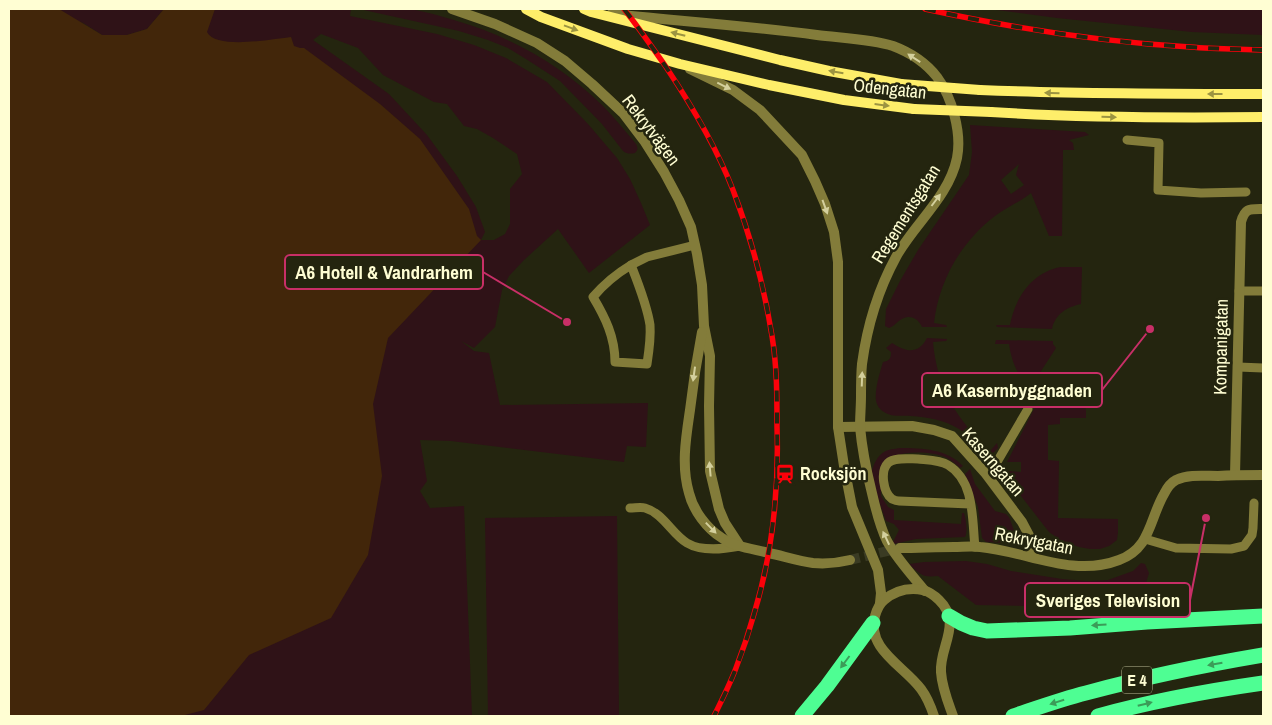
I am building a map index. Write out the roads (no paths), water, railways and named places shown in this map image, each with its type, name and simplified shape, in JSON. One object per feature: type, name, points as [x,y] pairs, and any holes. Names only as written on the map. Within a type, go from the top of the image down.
[{"type":"highway","points":[[949,616],[960,623],[987,631],[1070,628],[1263,616]]},
{"type":"highway","points":[[802,716],[874,623]]},
{"type":"highway","name":"E 4","points":[[1013,716],[1085,693],[1183,670],[1263,655]]},
{"type":"highway","name":"E 4","points":[[1098,716],[1185,695],[1263,683]]},
{"type":"main road","name":"Odengatan","points":[[526,9],[541,17],[628,49],[680,64],[844,100],[914,109],[1049,116],[1263,116]]},
{"type":"main road","name":"Odengatan","points":[[588,10],[780,60],[901,84],[1052,93],[1263,94]]},
{"type":"street","name":"Rekrytvägen","points":[[452,9],[495,24],[537,43],[565,61],[622,113],[645,142],[664,172],[691,227],[695,245],[702,285],[704,326],[710,356],[708,406],[710,471],[722,516],[740,546]]},
{"type":"street","name":"Regementsgatan","points":[[588,10],[871,42],[891,46],[916,58],[937,78],[955,117],[958,131],[957,158],[952,174],[941,193],[896,256],[878,296],[870,321],[862,365],[860,427],[865,464],[886,539],[893,551],[925,591],[934,595],[943,604],[949,616]]},
{"type":"street","points":[[680,64],[733,90],[760,110],[802,155],[815,181],[834,232],[838,262],[838,427],[844,466],[852,507],[878,570],[882,593],[874,623],[874,634],[883,651],[922,689],[934,716]]},
{"type":"street","name":"Kompanigatan","points":[[1235,475],[1241,222],[1243,214],[1248,210],[1263,209]]},
{"type":"street","name":"Rekrytvägen","points":[[704,326],[697,357],[684,461],[689,495],[698,513],[722,539],[740,546],[814,563],[850,560]]},
{"type":"street","name":"Kaserngatan","points":[[838,427],[912,426],[952,436],[986,474],[1022,522],[1031,539],[1031,557]]},
{"type":"street","points":[[1235,475],[1263,475]]},
{"type":"street","name":"Rekrytgatan","points":[[900,548],[975,547],[1084,567],[1119,560],[1136,550],[1145,538],[1158,503],[1168,486],[1175,481],[1194,476],[1235,475]]},
{"type":"street","points":[[880,603],[898,590],[907,588],[925,591]]},
{"type":"street","points":[[949,616],[950,627],[942,658],[941,671],[945,695],[953,716]]},
{"type":"lane","points":[[1127,140],[1159,142],[1158,190],[1201,193],[1246,192]]},
{"type":"lane","points":[[631,265],[650,323],[647,364],[615,362],[611,334],[604,315],[593,296],[616,274],[631,265],[647,257],[695,245]]},
{"type":"lane","points":[[1239,290],[1263,291]]},
{"type":"lane","points":[[1238,368],[1263,368]]},
{"type":"lane","points":[[986,474],[997,462],[1028,409]]},
{"type":"lane","points":[[970,504],[892,500],[887,493],[884,468],[894,459],[918,459],[948,465],[958,474],[966,486],[970,504],[975,547]]},
{"type":"lane","points":[[1145,538],[1176,548],[1231,549],[1244,546],[1252,535],[1254,503]]},
{"type":"lane","points":[[630,508],[645,508],[654,512],[687,543],[721,549],[740,546]]},
{"type":"tunnel","points":[[850,560],[900,548]]},
{"type":"railway","points":[[624,9],[685,96],[711,142],[726,174],[740,208],[756,262],[774,347],[777,474],[770,545],[760,592],[748,634],[734,674],[714,716]]},
{"type":"railway","points":[[925,9],[1024,28],[1090,38],[1157,45],[1263,50]]},
{"type":"place","name":"A6 Hotell & Vandrarhem","points":[[567,322]]},
{"type":"place","name":"A6 Kasernbyggnaden","points":[[1150,329]]},
{"type":"place","name":"Rocksjön","points":[[785,474]]},
{"type":"place","name":"Sveriges Television","points":[[1206,518]]}]
